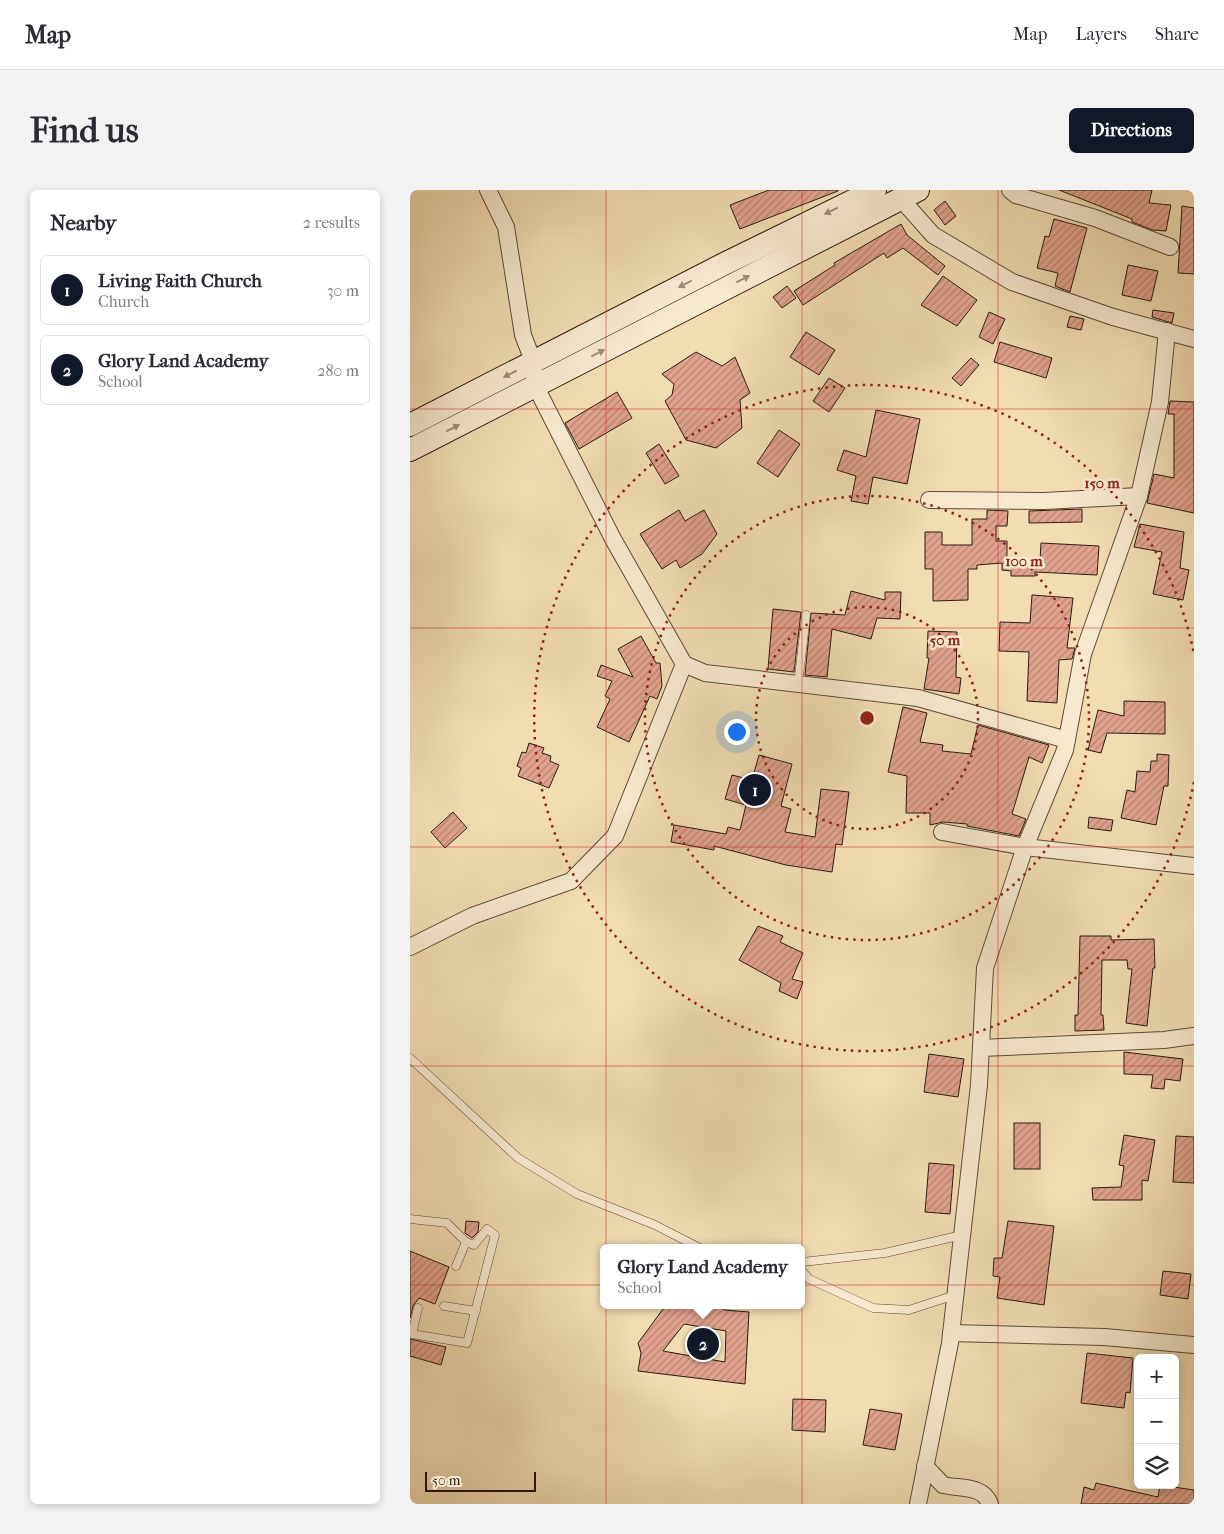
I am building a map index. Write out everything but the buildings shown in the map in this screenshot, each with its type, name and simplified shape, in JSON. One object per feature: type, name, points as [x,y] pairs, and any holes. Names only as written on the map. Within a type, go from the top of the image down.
[{"type":"main road","points":[[410,425],[533,361],[875,190]]},
{"type":"main road","points":[[410,450],[910,195]]},
{"type":"street","points":[[488,190],[506,227],[523,335],[533,361],[535,385],[613,539],[684,664],[704,674],[918,698],[1067,740]]},
{"type":"street","points":[[1010,190],[1016,195],[1095,218],[1170,247]]},
{"type":"street","points":[[910,195],[933,234],[1012,282],[1113,317],[1194,339]]},
{"type":"street","points":[[918,1504],[951,1333],[979,1085],[985,968],[1025,847],[1065,750],[1083,654],[1139,496],[1160,402],[1167,331]]},
{"type":"street","points":[[929,500],[1044,501],[1139,496]]},
{"type":"street","points":[[410,947],[472,916],[571,882],[615,836],[684,664]]},
{"type":"street","points":[[942,832],[1025,847],[1194,866]]},
{"type":"street","points":[[981,1048],[1164,1040],[1194,1036]]},
{"type":"street","points":[[951,1333],[1104,1337],[1194,1346]]},
{"type":"street","points":[[925,1466],[943,1486],[975,1489],[984,1493],[990,1504]]},
{"type":"lane","points":[[798,684],[806,615]]},
{"type":"lane","points":[[410,1058],[518,1158],[577,1194],[656,1225],[692,1244]]},
{"type":"lane","points":[[410,1219],[447,1223],[466,1242],[474,1245],[487,1229],[495,1235],[468,1344],[412,1334],[418,1308]]},
{"type":"lane","points":[[805,1262],[885,1253],[962,1235]]},
{"type":"lane","points":[[456,1266],[466,1242]]},
{"type":"lane","points":[[805,1274],[809,1279],[873,1308],[909,1310],[955,1295]]},
{"type":"lane","points":[[444,1306],[476,1311]]},
{"type":"place","name":"Living Faith Church","points":[[755,790]]},
{"type":"place","name":"Glory Land Academy","points":[[703,1344]]}]
